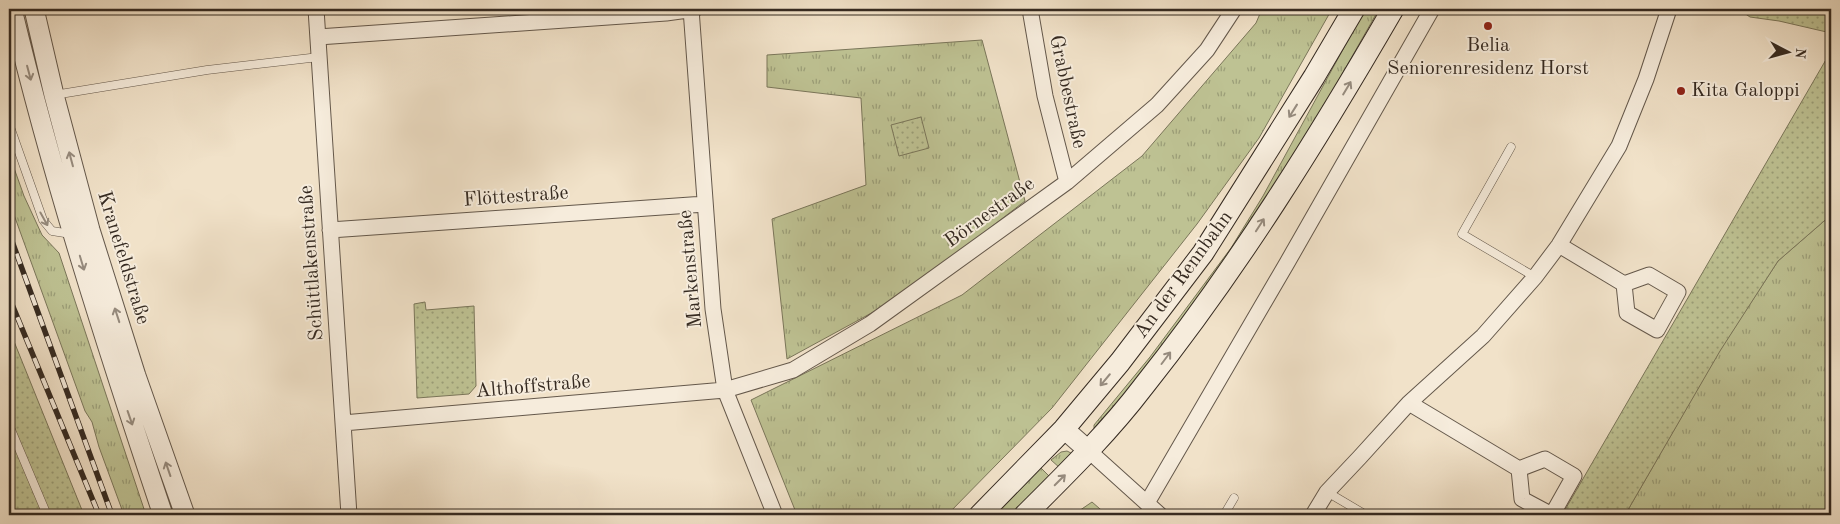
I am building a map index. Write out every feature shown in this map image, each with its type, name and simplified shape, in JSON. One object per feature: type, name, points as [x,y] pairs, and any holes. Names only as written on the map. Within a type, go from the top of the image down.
[{"type":"main road","name":"An der Rennbahn","points":[[980,515],[1064,429],[1120,362],[1203,253],[1314,77],[1354,9]]},
{"type":"main road","name":"An der Rennbahn","points":[[1026,515],[1088,451],[1143,388],[1233,267],[1345,92],[1393,9]]},
{"type":"street","name":"Kranefeldstraße","points":[[12,9],[73,234],[117,378],[163,515]]},
{"type":"street","name":"Kranefeldstraße","points":[[34,9],[54,95],[90,230],[136,376],[185,515]]},
{"type":"street","name":"Schüttlakenstraße","points":[[316,9],[349,515]]},
{"type":"street","points":[[318,37],[656,14],[693,9]]},
{"type":"street","name":"Markenstraße","points":[[693,9],[713,309],[726,390],[775,515]]},
{"type":"street","name":"Grabbestraße","points":[[1030,9],[1045,96],[1067,182]]},
{"type":"street","name":"Börnestraße","points":[[726,390],[793,370],[870,324],[1067,182],[1157,105],[1207,50],[1234,9]]},
{"type":"street","points":[[1147,503],[1432,9]]},
{"type":"street","points":[[1314,515],[1328,492],[1409,403],[1483,336],[1535,277],[1559,245],[1618,146],[1646,79],[1669,9]]},
{"type":"street","name":"Flöttestraße","points":[[330,230],[705,204]]},
{"type":"street","points":[[1559,245],[1624,284]]},
{"type":"street","name":"Althoffstraße","points":[[343,423],[726,390]]},
{"type":"street","points":[[1409,403],[1519,470]]},
{"type":"street","points":[[1064,429],[1160,515]]},
{"type":"lane","points":[[54,95],[208,70],[319,57]]},
{"type":"lane","points":[[9,124],[43,220],[52,231],[73,234]]},
{"type":"lane","points":[[1512,147],[1462,234],[1535,277]]},
{"type":"lane","points":[[9,425],[47,515]]},
{"type":"lane","points":[[1328,492],[1366,515]]},
{"type":"lane","points":[[1224,515],[1234,498]]},
{"type":"green space","points":[[1262,9],[1332,9],[1259,138],[1197,224],[1052,408],[947,515],[797,515],[751,400],[962,295],[1142,156],[1256,23]]},
{"type":"green space","points":[[1365,9],[1379,9],[1265,205],[1142,374],[1094,428],[1094,425],[1150,357],[1231,248],[1263,196]]},
{"type":"green space","points":[[1738,9],[1831,9],[1831,33],[1779,21],[1750,17]]},
{"type":"green space","points":[[982,40],[1025,201],[952,257],[877,310],[787,359],[772,219],[866,185],[861,98],[767,87],[767,55]]},
{"type":"green space","points":[[1831,51],[1831,215],[1778,261],[1720,351],[1625,515],[1562,515]]},
{"type":"green space","points":[[921,117],[929,148],[899,156],[891,125]]},
{"type":"green space","points":[[9,154],[24,196],[42,235],[59,253],[146,515],[124,515],[99,447],[92,422],[85,411],[9,201]]},
{"type":"green space","points":[[1831,215],[1831,515],[1625,515],[1720,350],[1778,261]]},
{"type":"green space","points":[[425,302],[426,310],[474,306],[476,386],[469,394],[417,398],[414,304]]},
{"type":"green space","points":[[9,329],[84,515],[9,515]]},
{"type":"green space","points":[[1067,451],[1071,453],[1071,456],[1060,468],[1051,460],[1061,452]]},
{"type":"green space","points":[[1041,468],[1051,478],[1013,515],[995,515]]},
{"type":"green space","points":[[1092,502],[1107,515],[1073,515]]},
{"type":"railway","points":[[9,233],[112,515]]},
{"type":"railway","points":[[9,297],[99,515]]},
{"type":"place","name":"Belia Seniorenresidenz Horst","points":[[1488,26]]},
{"type":"place","name":"Kita Galoppi","points":[[1681,91]]}]
